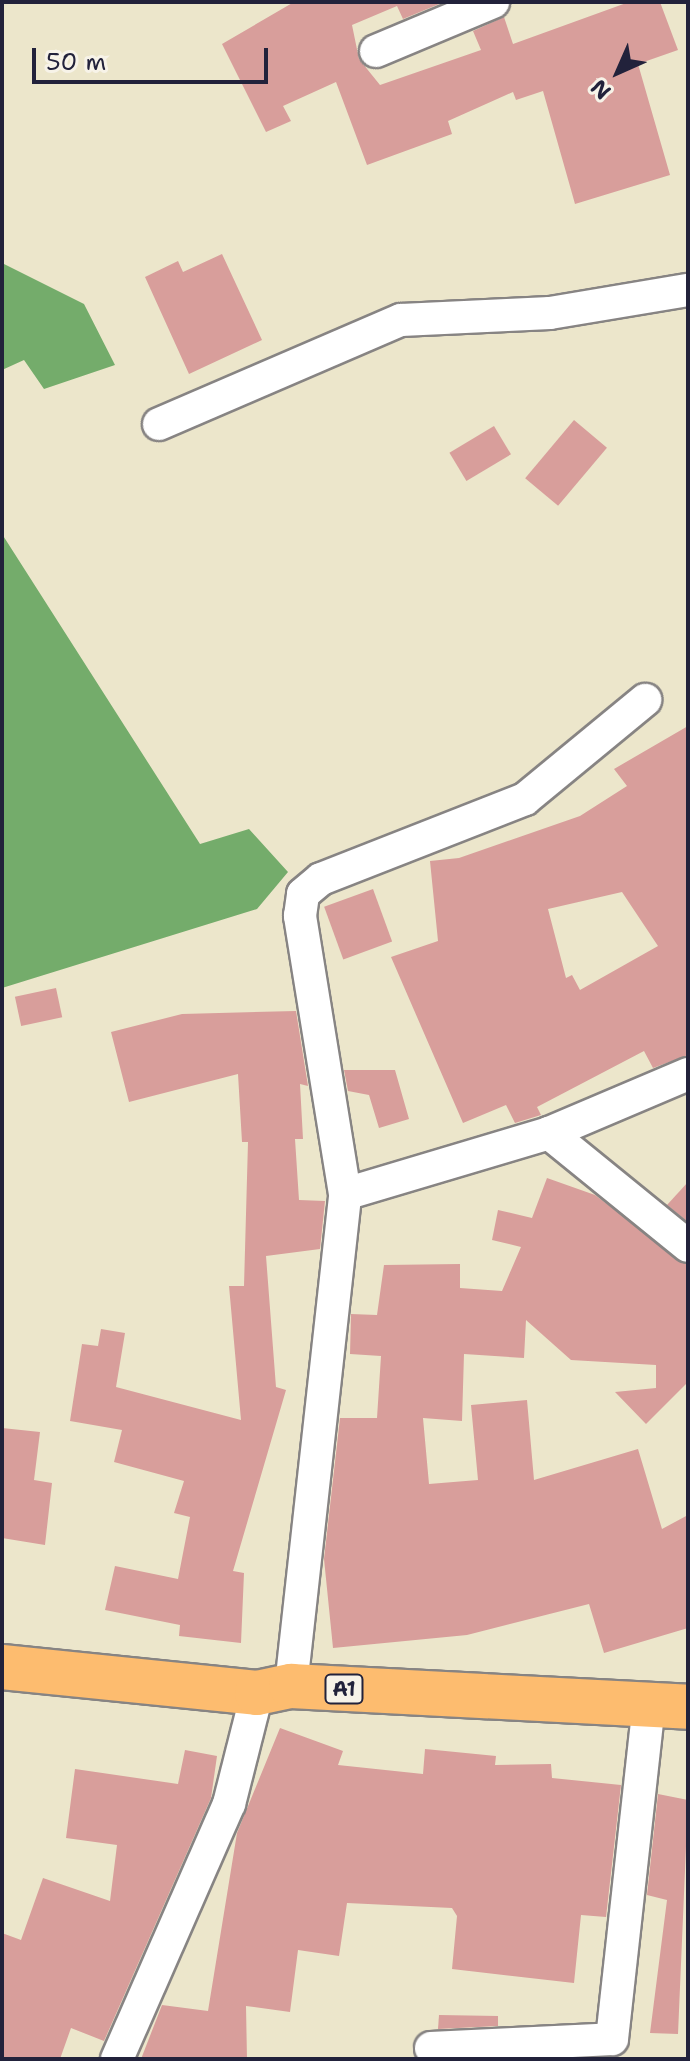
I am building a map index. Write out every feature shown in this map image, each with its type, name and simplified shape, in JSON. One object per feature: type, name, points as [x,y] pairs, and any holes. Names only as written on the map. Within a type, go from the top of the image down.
[{"type":"highway","name":"A1","points":[[2,1667],[274,1689],[668,1706]]},
{"type":"street","points":[[376,51],[493,2]]},
{"type":"street","points":[[159,424],[401,320],[550,313],[688,290]]},
{"type":"street","points":[[117,2059],[229,1804],[274,1689],[345,1194],[300,916],[303,894],[321,879],[525,799],[645,700]]},
{"type":"street","points":[[345,1194],[549,1133],[688,1074]]},
{"type":"street","points":[[549,1133],[688,1246]]},
{"type":"street","points":[[431,2048],[612,2039],[668,1706]]},
{"type":"green space","points":[[2,263],[84,304],[115,365],[44,389],[24,360],[2,370]]},
{"type":"green space","points":[[2,534],[200,844],[249,829],[288,872],[257,909],[2,988]]},
{"type":"building","points":[[294,2],[444,2],[403,19],[397,6],[352,25],[359,59],[380,85],[481,50],[473,31],[504,17],[513,44],[629,2],[660,2],[678,50],[638,64],[670,175],[575,204],[543,91],[516,100],[513,92],[448,121],[452,134],[367,165],[336,82],[283,106],[291,121],[266,132],[222,44]]},
{"type":"building","points":[[222,254],[262,340],[189,374],[145,277],[178,261],[183,272]]},
{"type":"building","points":[[574,420],[607,448],[558,506],[525,478]]},
{"type":"building","points":[[494,426],[511,454],[466,481],[449,453]]},
{"type":"building","points":[[688,726],[688,1055],[653,1068],[644,1051],[537,1107],[541,1115],[515,1123],[506,1105],[463,1123],[391,957],[438,941],[430,861],[459,858],[580,816],[627,786],[614,769]],"holes":[[[622,892],[658,946],[580,990],[572,975],[566,978],[548,909]]]},
{"type":"building","points":[[373,889],[392,942],[343,959],[324,907]]},
{"type":"building","points":[[56,988],[62,1017],[21,1026],[15,997]]},
{"type":"building","points":[[296,1011],[308,1086],[300,1084],[303,1139],[295,1139],[299,1200],[325,1201],[320,1249],[266,1256],[276,1387],[286,1390],[233,1571],[244,1573],[241,1643],[179,1636],[180,1625],[105,1610],[115,1566],[178,1579],[190,1517],[174,1513],[184,1481],[114,1462],[122,1430],[70,1421],[82,1344],[98,1346],[101,1329],[125,1333],[116,1387],[241,1420],[229,1286],[244,1286],[248,1142],[242,1142],[238,1074],[129,1102],[111,1032],[182,1014]]},
{"type":"building","points":[[344,1070],[395,1070],[409,1119],[379,1128],[369,1095],[348,1091]]},
{"type":"building","points":[[547,1178],[595,1195],[688,1265],[688,1382],[646,1424],[615,1392],[656,1388],[656,1365],[571,1360],[526,1320],[524,1358],[464,1354],[462,1421],[423,1418],[429,1484],[478,1480],[471,1405],[527,1400],[534,1480],[638,1449],[662,1529],[688,1515],[688,1628],[604,1653],[589,1604],[467,1635],[333,1648],[324,1559],[340,1418],[377,1418],[381,1356],[350,1354],[351,1314],[377,1315],[384,1265],[460,1264],[460,1288],[502,1291],[521,1247],[492,1240],[498,1210],[532,1218]]},
{"type":"building","points":[[688,1182],[688,1222],[667,1205]]},
{"type":"building","points":[[2,1428],[40,1432],[34,1480],[52,1483],[45,1545],[2,1538]]},
{"type":"building","points":[[280,1728],[343,1751],[338,1765],[423,1774],[425,1749],[496,1756],[495,1765],[551,1764],[552,1778],[621,1785],[606,1917],[581,1915],[574,1983],[452,1969],[457,1916],[452,1908],[347,1903],[339,1956],[298,1950],[290,2012],[246,2006],[247,2059],[141,2059],[162,2005],[208,2011],[237,1833]]},
{"type":"building","points":[[185,1750],[217,1756],[211,1798],[104,2041],[71,2028],[60,2059],[2,2059],[2,1933],[21,1940],[43,1878],[110,1901],[117,1845],[66,1838],[75,1769],[178,1784]]},
{"type":"building","points":[[658,1794],[688,1800],[678,2034],[650,2033],[667,1900],[647,1895]]},
{"type":"building","points":[[439,2015],[498,2016],[498,2026],[438,2029]]}]
